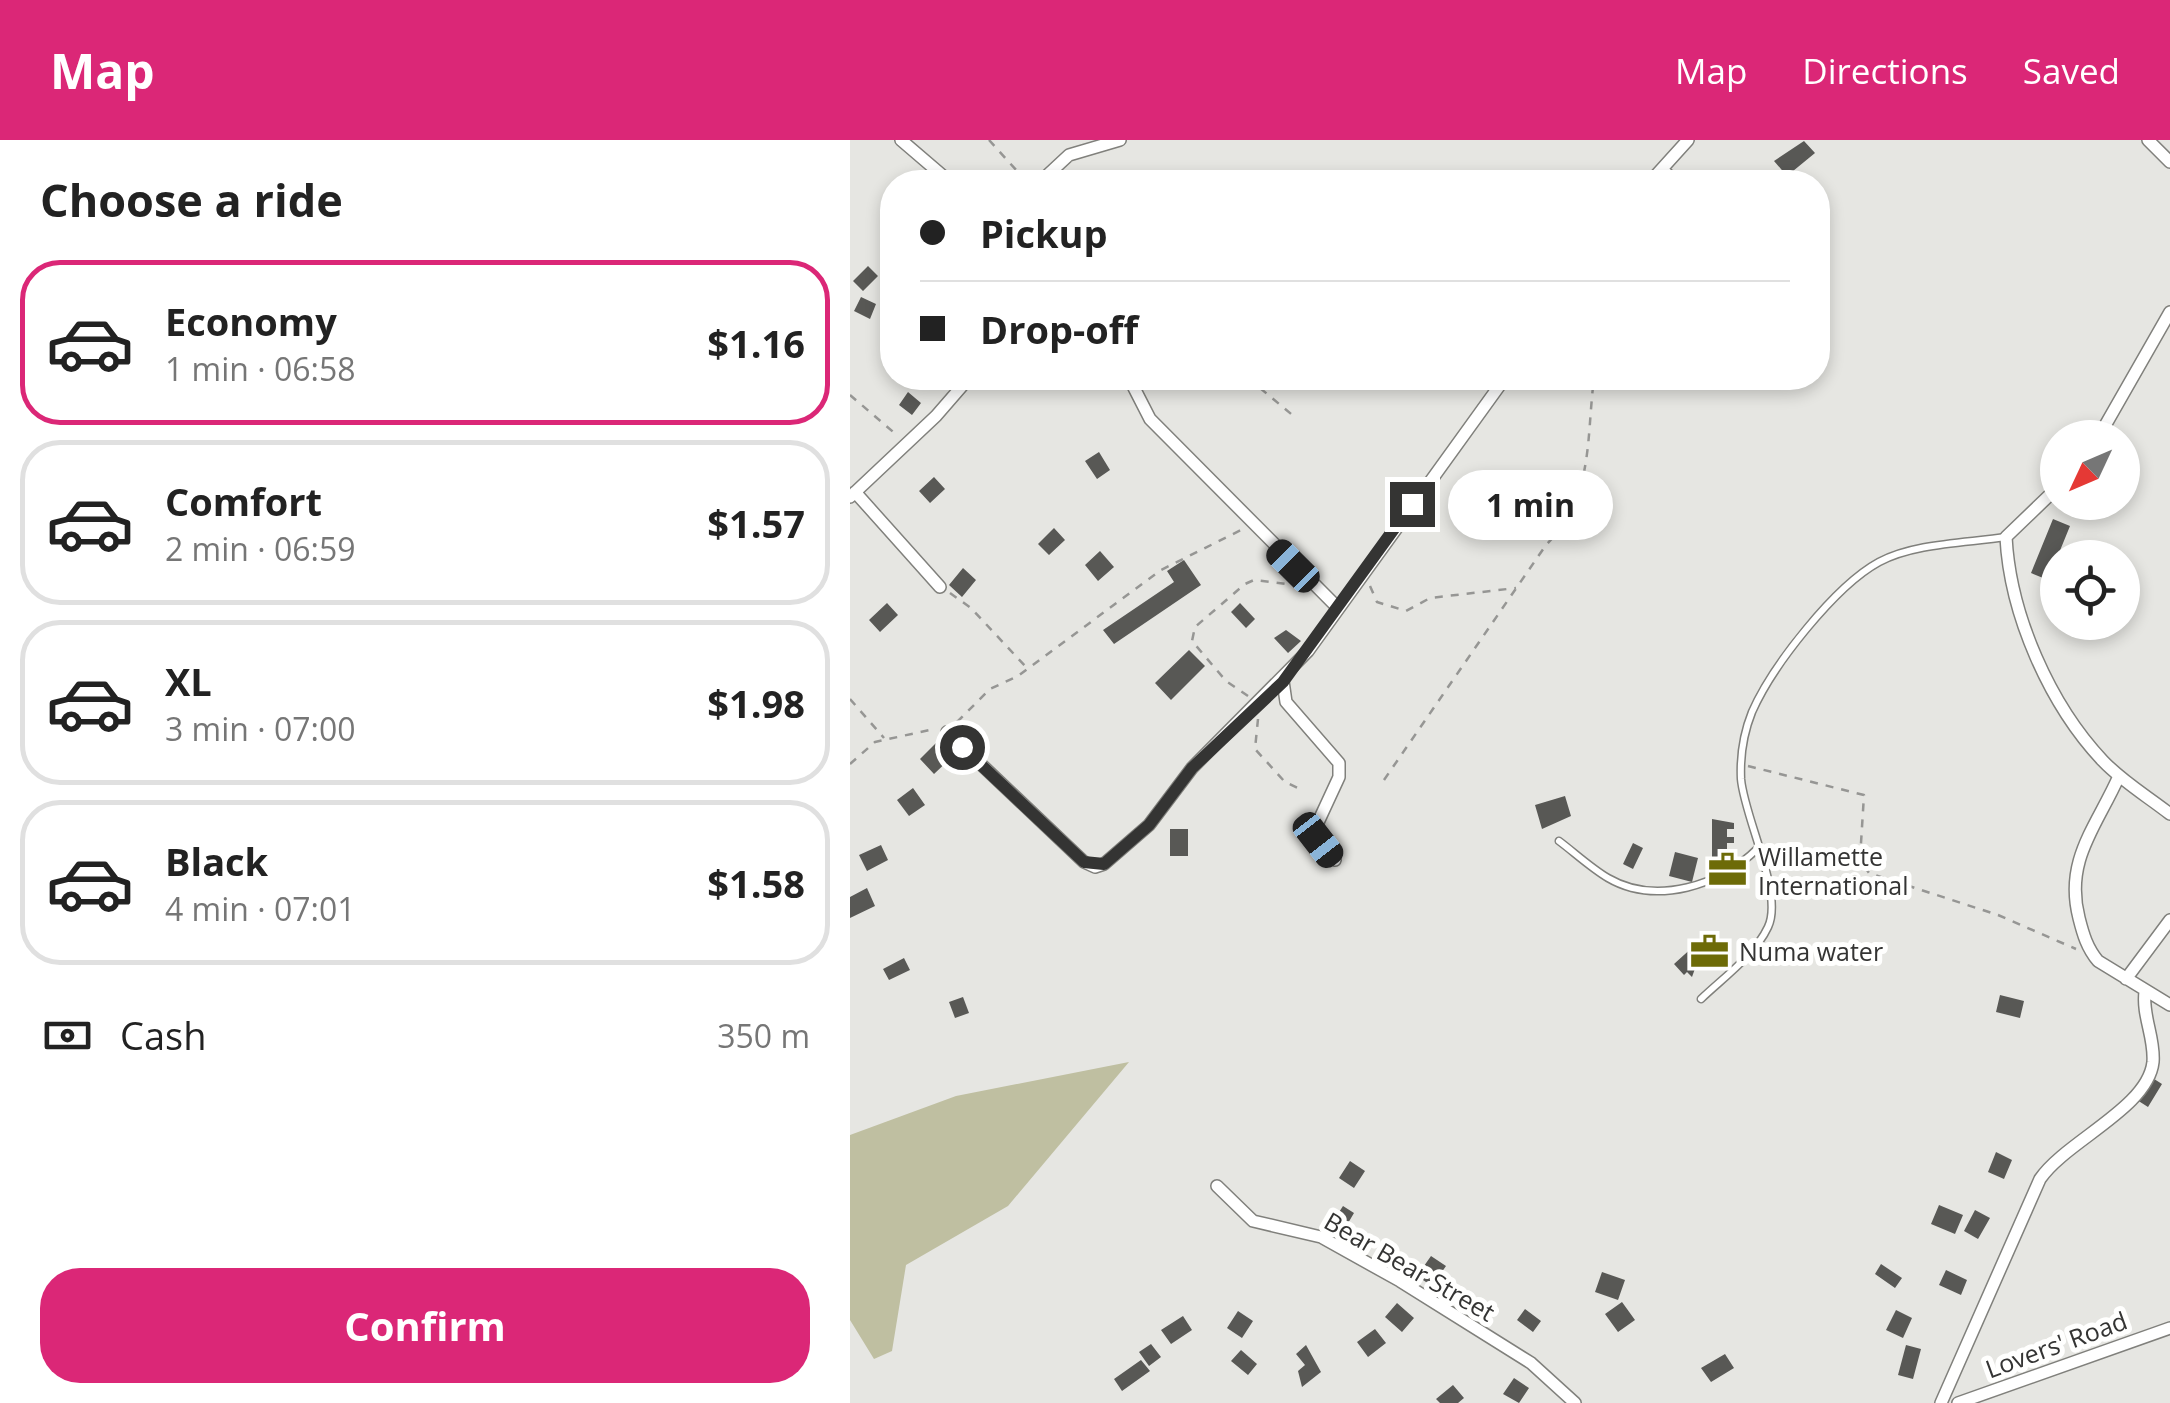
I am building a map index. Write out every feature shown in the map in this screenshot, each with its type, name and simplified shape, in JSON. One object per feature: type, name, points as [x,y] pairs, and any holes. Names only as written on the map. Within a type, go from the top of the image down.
[{"type":"street","points":[[901,140],[936,170]]},
{"type":"street","points":[[1052,170],[1068,155],[1120,140]]},
{"type":"street","points":[[1662,168],[1688,140]]},
{"type":"street","points":[[2148,140],[2170,162]]},
{"type":"street","points":[[2108,420],[2170,312]]},
{"type":"street","points":[[940,587],[853,495],[958,390]]},
{"type":"street","points":[[1135,390],[1150,419],[1338,608]]},
{"type":"street","points":[[946,732],[1084,862],[1095,866],[1149,825],[1192,768],[1283,682],[1496,390]]},
{"type":"street","points":[[2040,504],[2006,537],[2012,581],[2054,694],[2068,722],[2119,776],[2170,814]]},
{"type":"street","points":[[1283,682],[1286,702],[1333,750],[1339,763],[1339,777],[1314,832],[1334,860]]},
{"type":"street","points":[[2119,776],[2078,852],[2074,870],[2082,931],[2098,961],[2170,1004]]},
{"type":"street","points":[[2126,979],[2170,920]]},
{"type":"street","points":[[1940,1403],[2040,1180],[2053,1160],[2129,1103],[2151,1071],[2145,992]]},
{"type":"street","name":"Bear Bear Street","points":[[1216,1186],[1253,1222],[1320,1237],[1400,1281],[1530,1364],[1575,1403]]},
{"type":"street","name":"Lovers' Road","points":[[1958,1403],[2170,1328]]},
{"type":"street","points":[[1980,1403],[1989,1392]]},
{"type":"lane","points":[[1701,998],[1769,926],[1772,903],[1742,764],[1753,709],[1780,666],[1840,591],[1882,560],[2006,537]]},
{"type":"lane","points":[[1558,841],[1610,880],[1647,890],[1705,885],[1736,870],[1758,848]]},
{"type":"path","points":[[988,140],[1016,170]]},
{"type":"path","points":[[1262,390],[1296,418]]},
{"type":"path","points":[[1384,780],[1546,545],[1570,520],[1587,464],[1593,390]]},
{"type":"path","points":[[850,395],[906,445]]},
{"type":"path","points":[[850,764],[876,742],[933,729],[946,732],[990,689],[1028,669],[1160,570],[1252,525]]},
{"type":"path","points":[[1365,570],[1377,602],[1406,611],[1430,598],[1517,588]]},
{"type":"path","points":[[1300,789],[1285,782],[1255,749],[1260,704],[1226,680],[1192,640],[1195,627],[1254,580],[1314,587]]},
{"type":"path","points":[[940,587],[971,608],[1028,669]]},
{"type":"path","points":[[850,698],[885,740]]},
{"type":"path","points":[[1742,764],[1864,795],[1860,859],[1869,873],[1900,879],[1998,915],[2098,961]]},
{"type":"green space","points":[[1129,1062],[1008,1206],[906,1265],[892,1351],[874,1359],[850,1320],[850,1135],[956,1096]]},
{"type":"building","points":[[1804,141],[1815,153],[1794,170],[1782,170],[1774,161]]},
{"type":"building","points":[[868,266],[878,276],[863,291],[853,281]]},
{"type":"building","points":[[861,297],[876,304],[870,319],[854,311]]},
{"type":"building","points":[[908,392],[921,403],[912,415],[899,405]]},
{"type":"building","points":[[1099,452],[1110,470],[1097,479],[1085,461]]},
{"type":"building","points":[[934,477],[945,489],[930,503],[919,491]]},
{"type":"building","points":[[2053,520],[2070,526],[2064,540],[2044,540]]},
{"type":"building","points":[[1054,528],[1065,540],[1049,555],[1038,544]]},
{"type":"building","points":[[1100,551],[1114,567],[1098,581],[1085,565]]},
{"type":"building","points":[[2040,551],[2040,577],[2031,573]]},
{"type":"building","points":[[1184,560],[1201,585],[1114,644],[1103,630],[1174,582],[1167,571]]},
{"type":"building","points":[[963,568],[976,580],[962,597],[949,585]]},
{"type":"building","points":[[887,603],[898,615],[880,632],[869,620]]},
{"type":"building","points":[[1240,603],[1255,619],[1246,628],[1231,612]]},
{"type":"building","points":[[1286,630],[1301,641],[1288,653],[1274,638]]},
{"type":"building","points":[[1189,650],[1205,666],[1171,700],[1155,683]]},
{"type":"building","points":[[937,742],[952,757],[934,774],[920,759]]},
{"type":"building","points":[[913,788],[925,805],[909,816],[897,800]]},
{"type":"building","points":[[1565,796],[1571,816],[1542,829],[1535,805]]},
{"type":"building","points":[[1712,819],[1734,823],[1734,829],[1727,829],[1727,837],[1734,837],[1734,843],[1727,843],[1727,850],[1733,850],[1727,861],[1712,861]]},
{"type":"building","points":[[1170,829],[1188,829],[1188,856],[1170,856]]},
{"type":"building","points":[[1633,843],[1643,848],[1633,869],[1623,864]]},
{"type":"building","points":[[881,845],[888,860],[867,871],[859,855]]},
{"type":"building","points":[[1675,852],[1698,858],[1692,882],[1669,876]]},
{"type":"building","points":[[867,888],[875,906],[850,918],[850,897]]},
{"type":"building","points":[[1705,936],[1718,955],[1713,959],[1708,953],[1702,959],[1707,964],[1702,968],[1697,963],[1692,977],[1687,972],[1684,975],[1674,964]]},
{"type":"building","points":[[904,958],[910,970],[889,980],[883,969]]},
{"type":"building","points":[[2000,995],[2024,1001],[2020,1018],[1996,1012]]},
{"type":"building","points":[[963,997],[969,1013],[955,1018],[949,1002]]},
{"type":"building","points":[[2151,1077],[2162,1084],[2148,1107],[2137,1100]]},
{"type":"building","points":[[1996,1152],[2012,1160],[2004,1179],[1988,1172]]},
{"type":"building","points":[[1350,1161],[1365,1171],[1354,1188],[1339,1178]]},
{"type":"building","points":[[1939,1205],[1963,1215],[1955,1234],[1931,1224]]},
{"type":"building","points":[[1343,1206],[1354,1213],[1344,1230],[1332,1223]]},
{"type":"building","points":[[1975,1210],[1990,1218],[1978,1239],[1964,1231]]},
{"type":"building","points":[[1431,1256],[1446,1266],[1432,1286],[1417,1276]]},
{"type":"building","points":[[1881,1264],[1902,1278],[1895,1288],[1875,1274]]},
{"type":"building","points":[[1946,1270],[1967,1280],[1961,1295],[1939,1285]]},
{"type":"building","points":[[1602,1272],[1625,1280],[1618,1300],[1595,1292]]},
{"type":"building","points":[[1622,1302],[1635,1320],[1618,1332],[1605,1314]]},
{"type":"building","points":[[1397,1303],[1414,1318],[1402,1332],[1385,1317]]},
{"type":"building","points":[[1525,1309],[1541,1321],[1533,1332],[1517,1320]]},
{"type":"building","points":[[1896,1310],[1912,1318],[1903,1338],[1886,1330]]},
{"type":"building","points":[[1238,1311],[1253,1321],[1242,1338],[1227,1328]]},
{"type":"building","points":[[1183,1316],[1192,1330],[1171,1344],[1161,1330]]},
{"type":"building","points":[[1375,1329],[1386,1343],[1368,1357],[1357,1342]]},
{"type":"building","points":[[1151,1344],[1161,1357],[1149,1366],[1139,1352]]},
{"type":"building","points":[[1306,1345],[1321,1372],[1302,1387],[1298,1371],[1305,1365],[1296,1354]]},
{"type":"building","points":[[1906,1345],[1921,1349],[1913,1379],[1898,1375]]},
{"type":"building","points":[[1241,1350],[1257,1364],[1248,1375],[1231,1361]]},
{"type":"building","points":[[1725,1354],[1734,1368],[1711,1382],[1701,1368]]},
{"type":"building","points":[[1141,1360],[1150,1371],[1122,1391],[1114,1379]]},
{"type":"building","points":[[1514,1378],[1529,1388],[1519,1403],[1503,1394]]},
{"type":"building","points":[[1453,1385],[1464,1398],[1458,1403],[1440,1403],[1436,1399]]},
{"type":"place","name":"Willamette International","points":[[1728,870]]},
{"type":"place","name":"Numa water","points":[[1709,951]]},
{"type":"route","points":[[962,747],[1084,862],[1104,864],[1149,825],[1205,754],[1283,682],[1412,504]]}]
